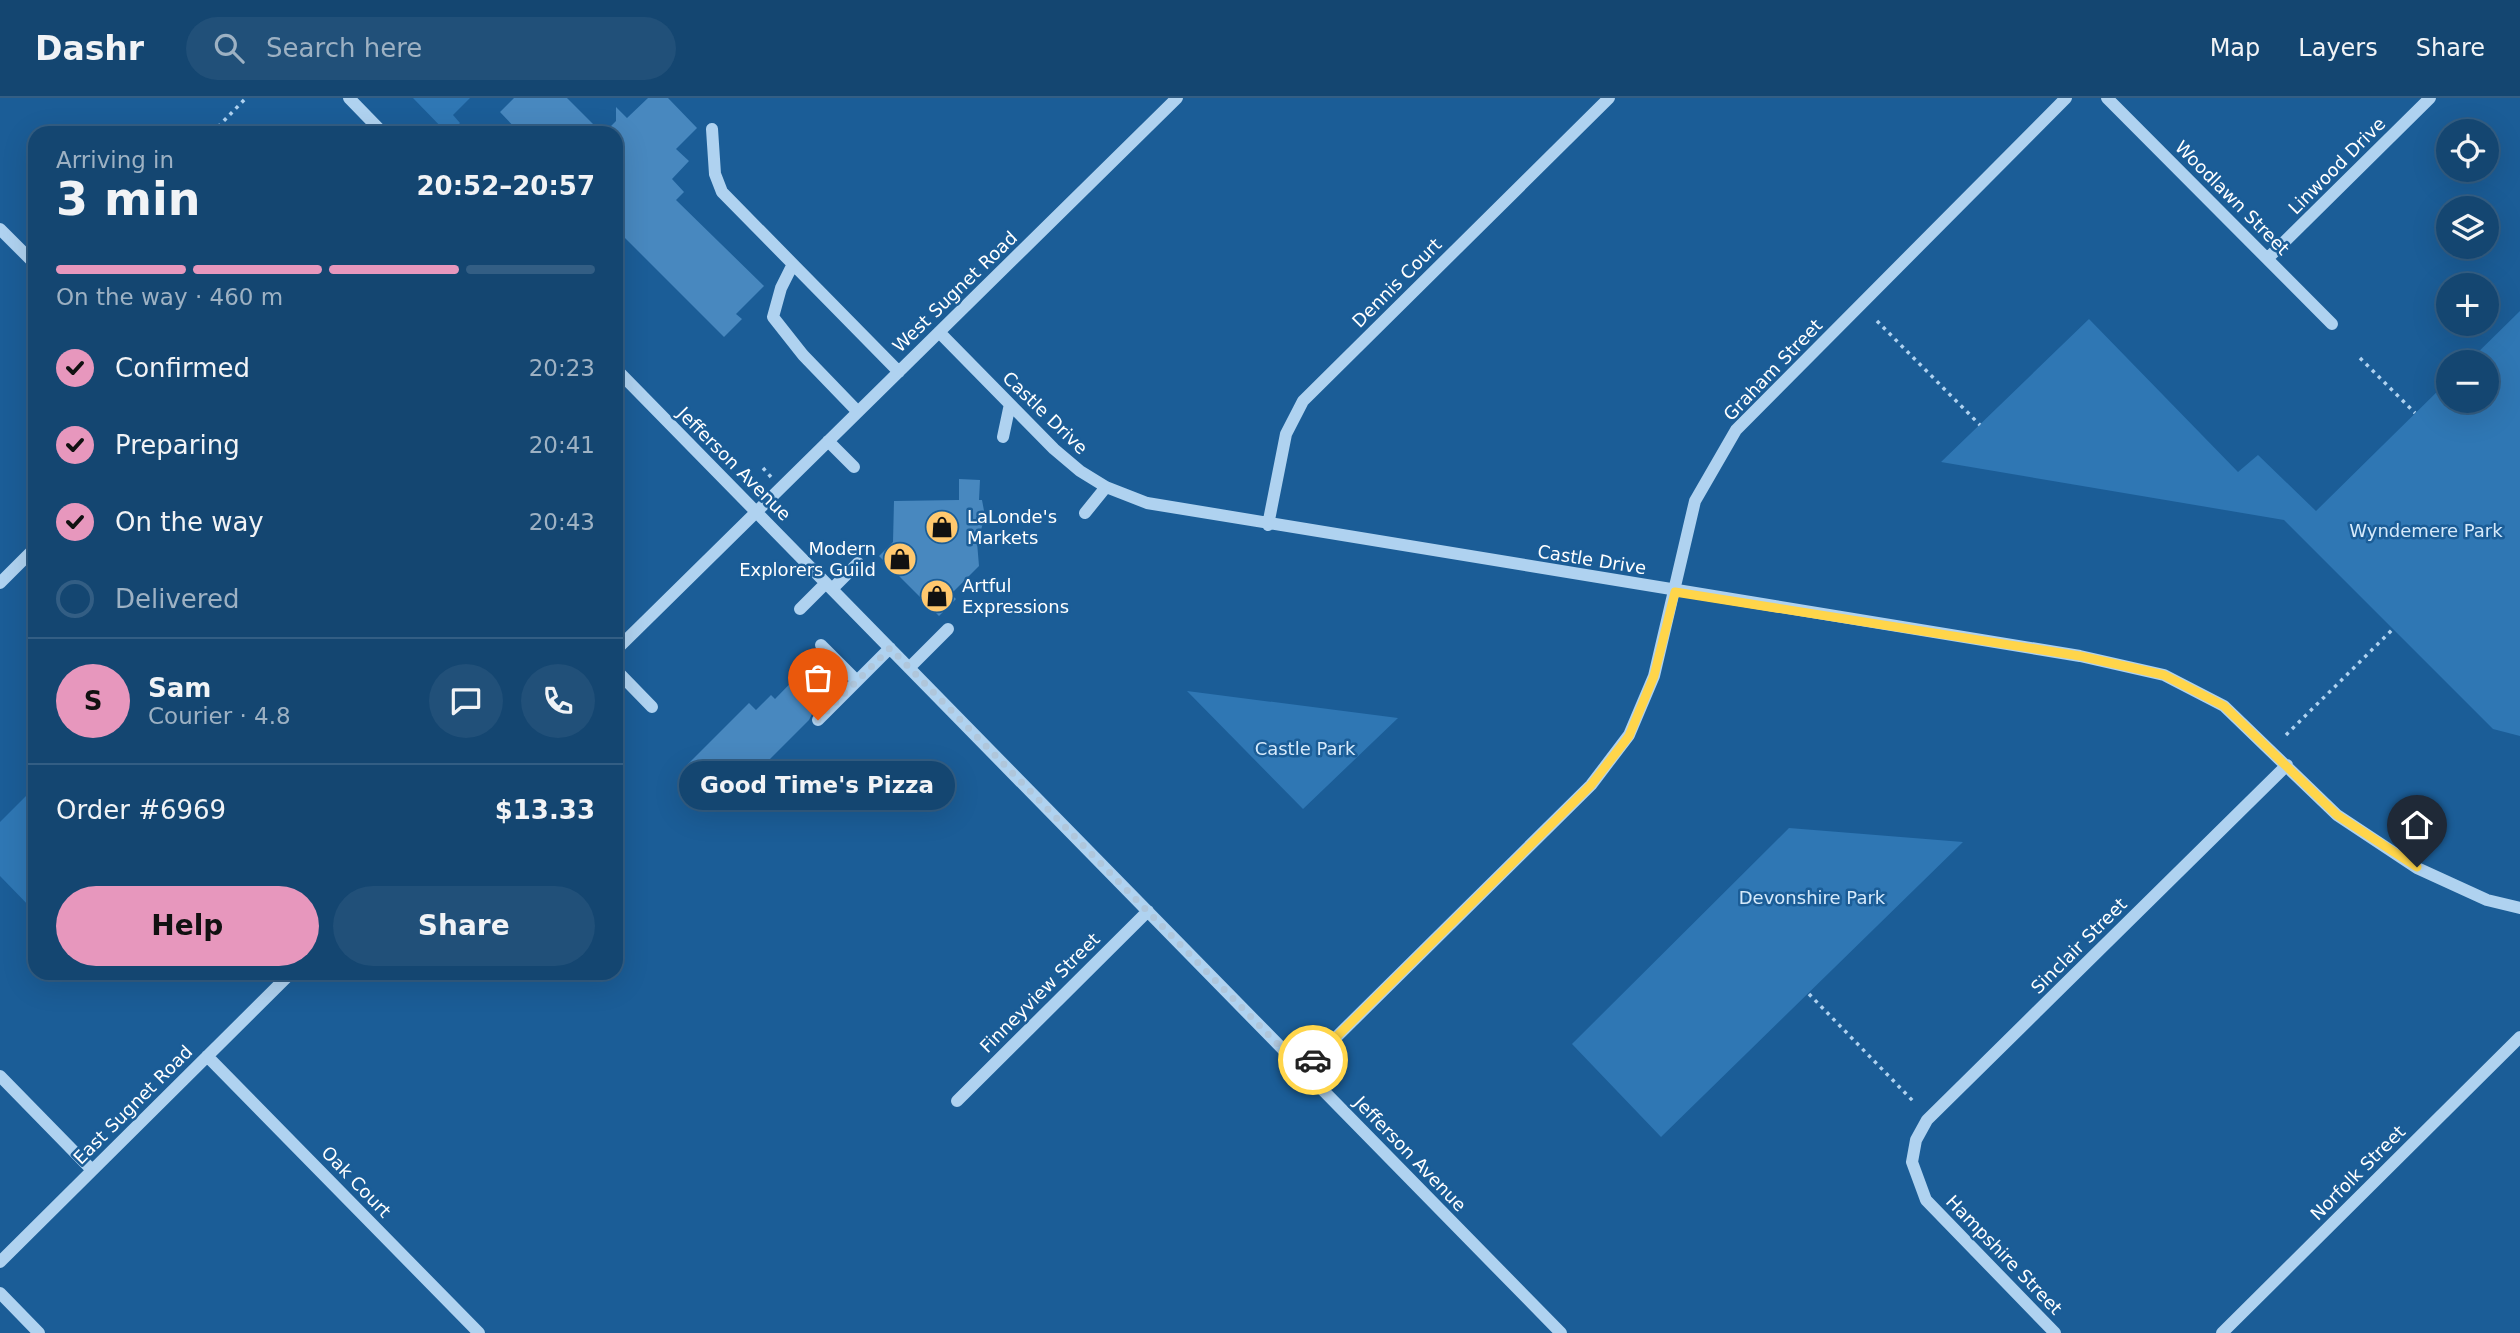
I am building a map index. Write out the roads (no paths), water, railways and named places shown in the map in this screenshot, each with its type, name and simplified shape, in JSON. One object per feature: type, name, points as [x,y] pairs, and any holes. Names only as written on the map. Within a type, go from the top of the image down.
[{"type":"street","points":[[349,98],[376,126]]},
{"type":"street","name":"West Sugnet Road","points":[[756,512],[1177,98]]},
{"type":"street","name":"Dennis Court","points":[[1268,525],[1286,435],[1303,401],[1609,98]]},
{"type":"street","name":"Graham Street","points":[[1303,1070],[1591,785],[1629,736],[1654,676],[1695,501],[1736,430],[2066,98]]},
{"type":"street","name":"Woodlawn Street","points":[[2107,98],[2332,324]]},
{"type":"street","name":"Linwood Drive","points":[[2268,258],[2430,98]]},
{"type":"street","points":[[712,130],[715,174],[722,192],[899,372]]},
{"type":"street","points":[[0,229],[28,257]]},
{"type":"street","points":[[793,264],[781,288],[773,317],[803,355],[858,412]]},
{"type":"street","name":"Castle Drive","points":[[939,332],[1054,449],[1080,471],[1106,487],[1147,503],[1675,592],[2080,656],[2164,675],[2224,706],[2337,815],[2417,867],[2487,900],[2520,908]]},
{"type":"street","name":"Jefferson Avenue","points":[[623,376],[1561,1333]]},
{"type":"street","points":[[1003,437],[1010,404]]},
{"type":"street","points":[[828,441],[853,467]]},
{"type":"street","points":[[1085,513],[1106,487]]},
{"type":"street","points":[[623,643],[756,512]]},
{"type":"street","points":[[0,583],[28,555]]},
{"type":"street","points":[[800,609],[858,563]]},
{"type":"street","points":[[909,668],[948,629]]},
{"type":"street","points":[[821,645],[857,681]]},
{"type":"street","points":[[818,720],[890,648]]},
{"type":"street","points":[[623,677],[652,707]]},
{"type":"street","name":"Sinclair Street","points":[[1912,1162],[1916,1140],[1927,1120],[2287,765]]},
{"type":"street","name":"Finneyview Street","points":[[957,1101],[1147,911]]},
{"type":"street","name":"East Sugnet Road","points":[[0,1262],[284,980]]},
{"type":"street","name":"Norfolk Street","points":[[2221,1333],[2520,1037]]},
{"type":"street","name":"Oak Court","points":[[207,1056],[480,1333]]},
{"type":"street","points":[[0,1076],[92,1170]]},
{"type":"street","name":"Hampshire Street","points":[[1912,1162],[1926,1200],[2055,1333]]},
{"type":"street","points":[[0,1293],[40,1333]]},
{"type":"place","name":"LaLonde's Markets","points":[[942,527]]},
{"type":"place","name":"Modern Explorers Guild","points":[[900,559]]},
{"type":"place","name":"Artful Expressions","points":[[937,596]]},
{"type":"place","name":"Good Time's Pizza","points":[[818,720]]},
{"type":"park label","name":"Wyndemere Park","points":[[2426,531]]},
{"type":"park label","name":"Castle Park","points":[[1305,749]]},
{"type":"park label","name":"Devonshire Park","points":[[1812,898]]}]
